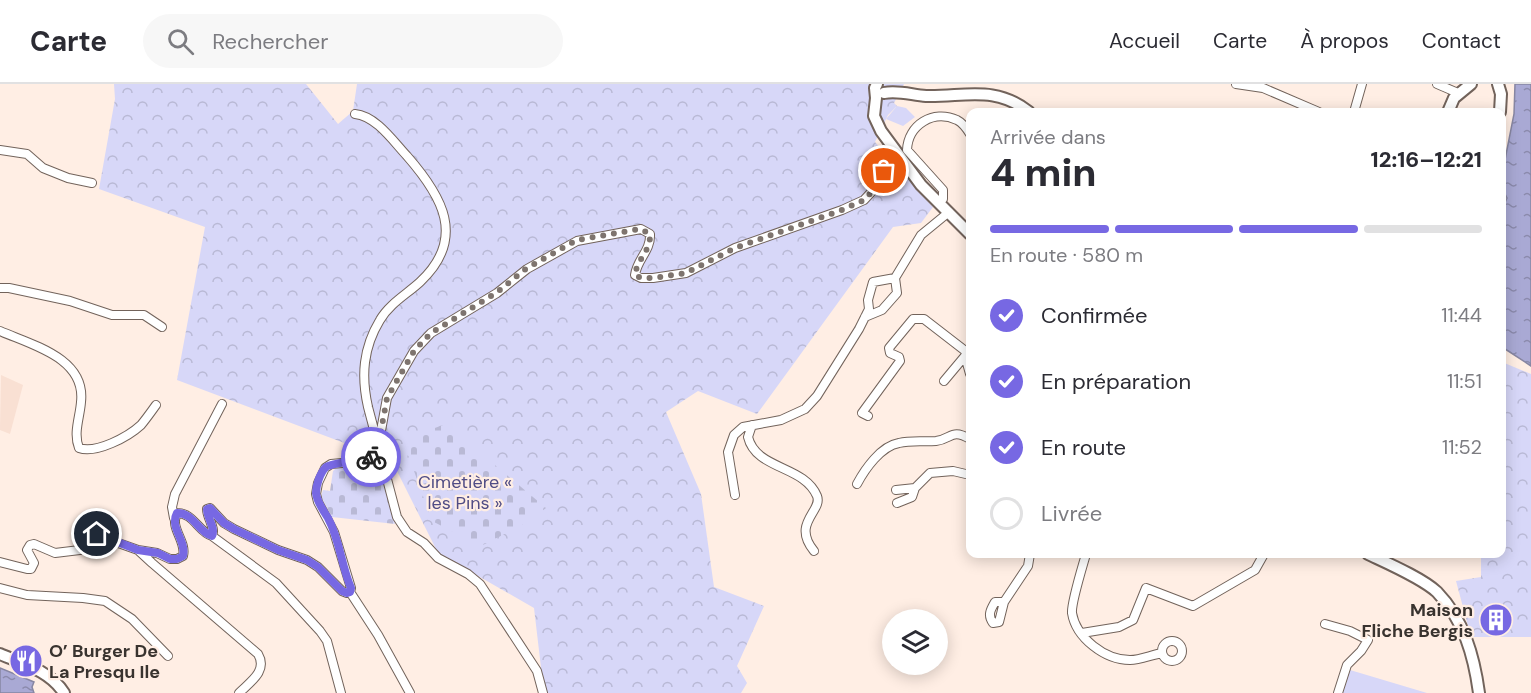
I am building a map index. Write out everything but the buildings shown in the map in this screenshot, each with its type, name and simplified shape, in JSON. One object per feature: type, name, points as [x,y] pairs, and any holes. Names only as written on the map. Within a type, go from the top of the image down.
[{"type":"street","points":[[1236,84],[1263,88],[1310,108]]},
{"type":"street","points":[[1355,108],[1362,84]]},
{"type":"street","points":[[1437,84],[1458,93]]},
{"type":"street","points":[[1450,108],[1458,93],[1471,84]]},
{"type":"street","points":[[1498,84],[1501,94],[1500,108]]},
{"type":"street","points":[[966,229],[921,185],[881,131],[874,116],[880,88],[925,96],[998,95],[1023,108]]},
{"type":"street","points":[[355,114],[375,124],[409,159],[437,197],[446,223],[444,246],[435,264],[423,279],[381,318],[364,360],[364,389],[397,518],[409,535],[424,543],[438,558],[468,574],[480,584],[537,671],[543,693]]},
{"type":"street","points":[[939,203],[943,199],[943,190],[907,150],[911,134],[924,120],[947,118],[956,120],[966,130]]},
{"type":"street","points":[[0,150],[27,154],[43,168],[68,178],[92,183]]},
{"type":"street","points":[[379,450],[387,398],[414,351],[431,333],[496,293],[527,268],[561,248],[577,240],[640,229],[650,234],[651,242],[647,252],[636,266],[635,275],[641,278],[670,277],[686,273],[735,248],[864,200],[878,185],[890,164],[901,160]]},
{"type":"street","points":[[865,318],[882,310],[897,293],[895,278],[921,235],[949,212]]},
{"type":"street","points":[[735,495],[728,452],[734,435],[743,427],[781,420],[805,409],[817,396],[865,318],[869,309],[868,300],[873,282],[895,278]]},
{"type":"street","points":[[0,288],[70,301],[112,315],[144,315],[162,327]]},
{"type":"street","points":[[868,417],[862,413],[900,361],[899,357],[890,353],[889,348],[913,319],[924,319],[966,351]]},
{"type":"street","points":[[0,331],[61,359],[70,367],[81,389],[76,439],[80,448],[87,451],[100,448],[132,432],[142,424],[156,405]]},
{"type":"street","points":[[944,381],[966,355]]},
{"type":"street","points":[[0,562],[32,569],[34,563],[27,550],[31,544],[55,553],[88,549],[89,536],[93,534],[139,551],[158,553],[174,559],[183,556],[184,548],[172,507],[175,494],[222,404]]},
{"type":"street","points":[[752,425],[748,437],[755,452],[803,478],[818,497],[818,502],[807,520],[806,527],[807,541],[814,551]]},
{"type":"street","points":[[857,484],[888,446],[899,443],[938,441],[951,434],[966,437]]},
{"type":"street","points":[[379,450],[353,462],[331,464],[325,468],[316,494],[339,546],[346,578],[351,588],[350,592],[378,635],[410,693]]},
{"type":"street","points":[[897,503],[912,497],[915,488],[930,473],[953,471],[966,474]]},
{"type":"street","points":[[896,490],[915,488]]},
{"type":"street","points":[[212,536],[213,529],[207,513],[207,509],[210,508],[224,523],[234,529],[278,550],[307,560],[318,567],[342,591],[350,592]]},
{"type":"street","points":[[174,518],[177,513],[188,515],[206,534],[212,536],[276,583],[327,641],[341,693]]},
{"type":"street","points":[[139,551],[258,654],[261,670],[239,693]]},
{"type":"street","points":[[1004,602],[1028,566],[1029,558]]},
{"type":"street","points":[[1085,558],[1072,612],[1082,633],[1093,646],[1111,658],[1132,660],[1162,653]]},
{"type":"street","points":[[1082,633],[1119,627],[1133,620],[1146,588],[1193,606],[1255,570],[1262,558]]},
{"type":"street","points":[[1375,558],[1437,592],[1454,615],[1468,643],[1473,656],[1479,693]]},
{"type":"street","points":[[0,588],[27,595],[83,598],[105,602],[132,619],[168,656]]},
{"type":"street","points":[[1325,624],[1368,639],[1361,651],[1347,664],[1338,693]]},
{"type":"street","points":[[0,654],[46,674],[64,693]]},
{"type":"shaded area","points":[[1,375],[23,385],[10,434],[0,430]]},
{"type":"green space","points":[[114,84],[306,84],[338,124],[353,111],[357,84],[904,84],[894,103],[897,106],[888,115],[875,142],[933,207],[921,223],[893,227],[757,414],[698,391],[666,412],[701,494],[714,587],[764,606],[737,666],[747,683],[741,693],[544,693],[534,608],[438,553],[392,461],[177,380],[205,227],[99,189],[115,99]]},
{"type":"green space","points":[[897,106],[906,108],[915,117],[903,126],[886,119]]},
{"type":"green space","points":[[1506,364],[1531,374],[1531,637],[1471,637],[1456,581],[1481,577],[1481,558],[1506,558]]},
{"type":"green space","name":"Cimetière « les Pins »","points":[[446,424],[546,508],[526,523],[481,546],[432,521],[409,457],[403,449],[415,431],[418,434]]},
{"type":"green space","points":[[374,461],[378,464],[395,524],[332,517],[321,497],[323,490],[330,491],[333,471],[338,466],[352,467]]},
{"type":"green space","points":[[1350,670],[1427,693],[1343,693]]},
{"type":"water","points":[[1515,84],[1531,84],[1531,366],[1506,350],[1506,155],[1514,114]]},
{"type":"water","points":[[0,668],[34,682],[32,687],[34,693],[0,693]]},
{"type":"way so far","points":[[371,457],[380,454],[378,447],[387,398],[414,351],[431,333],[496,293],[527,268],[561,248],[577,240],[640,229],[650,234],[651,242],[647,252],[636,266],[635,275],[641,278],[670,277],[686,273],[735,248],[864,200],[878,185],[884,171]]},
{"type":"place","name":"Maison Fliche Bergis","points":[[1496,620]]},
{"type":"place","name":"O’ Burger De La Presqu Ile","points":[[26,661]]},
{"type":"route","points":[[97,534],[138,550],[158,553],[170,559],[182,558],[185,551],[174,518],[177,513],[188,515],[206,534],[212,536],[213,529],[207,513],[207,509],[210,508],[224,523],[256,541],[307,560],[347,593],[351,588],[346,578],[339,546],[316,494],[325,468],[331,464],[353,462],[371,457]]}]
